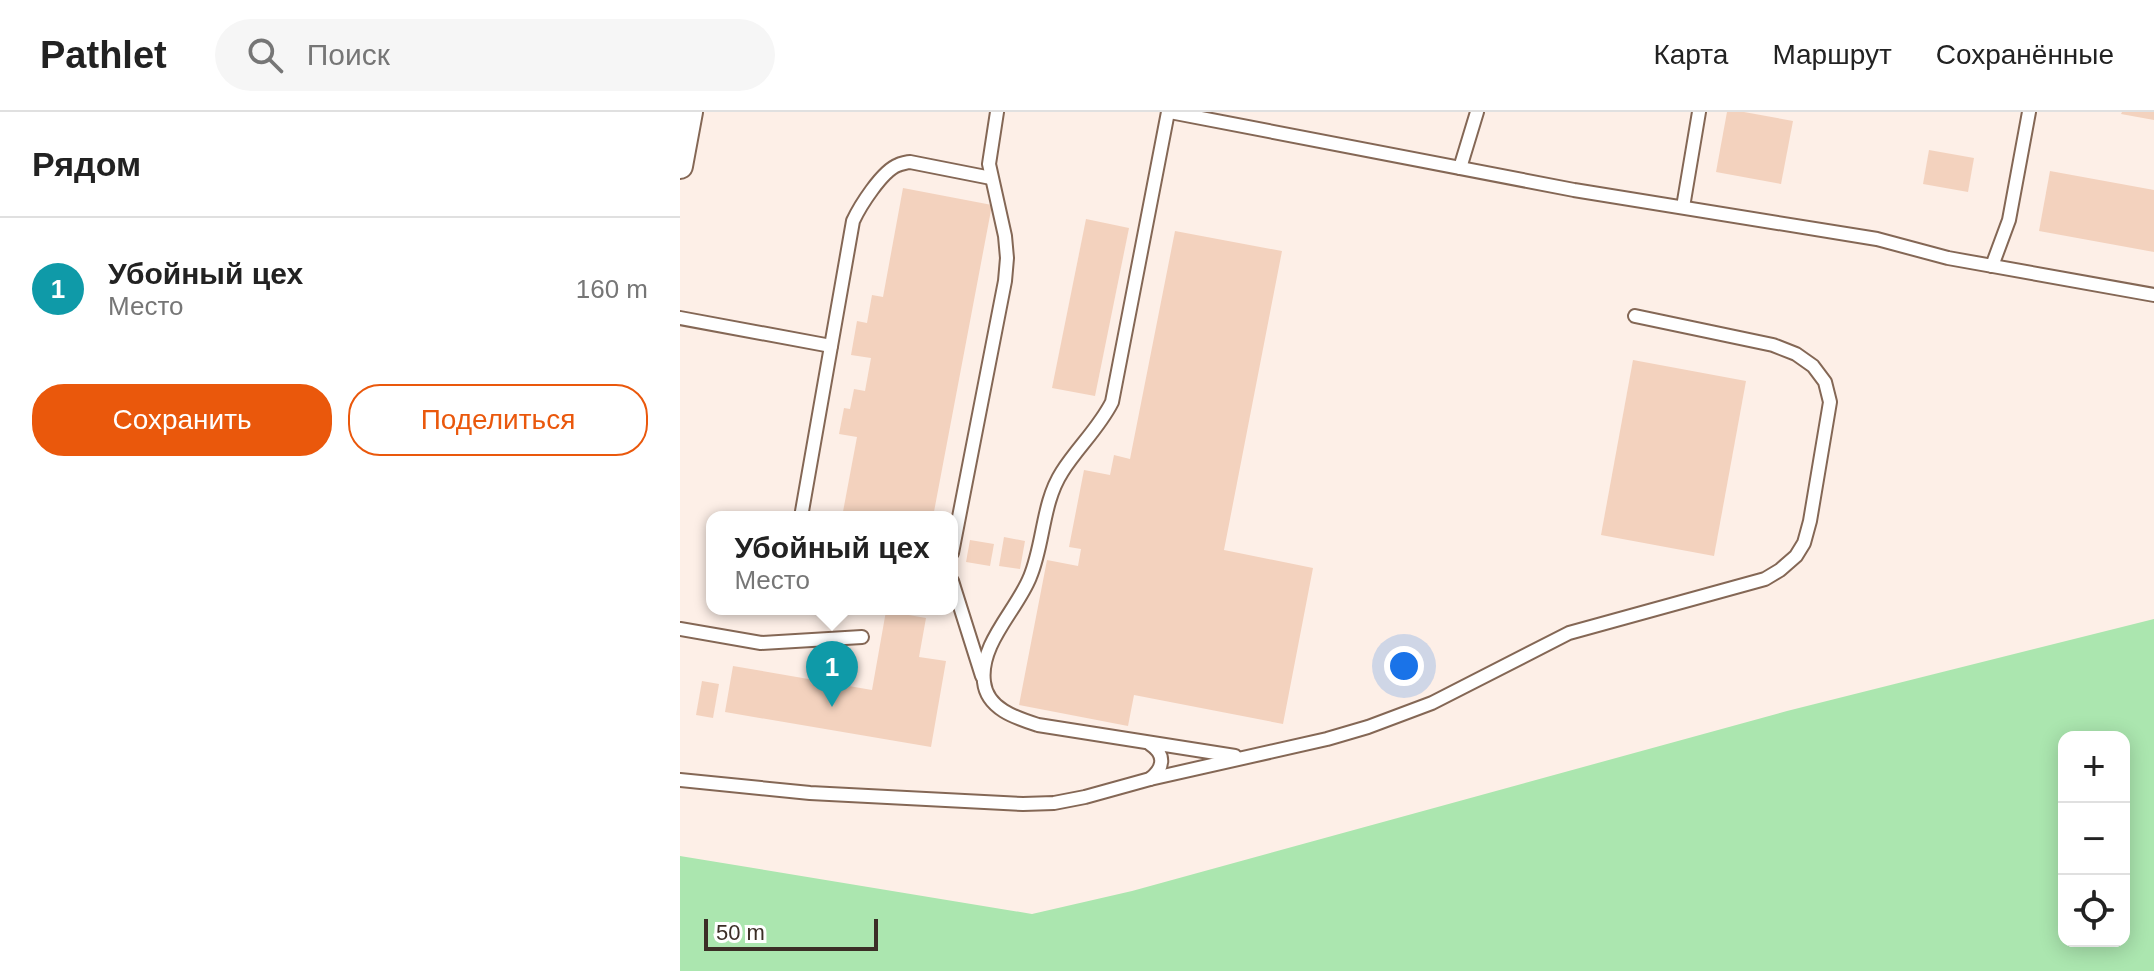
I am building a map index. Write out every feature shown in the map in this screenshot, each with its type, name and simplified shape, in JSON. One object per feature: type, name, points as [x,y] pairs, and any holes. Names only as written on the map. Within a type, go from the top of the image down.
[{"type":"street","points":[[680,166],[690,112]]},
{"type":"lane","points":[[958,522],[1005,281],[1005,236],[991,178],[990,151],[997,112]]},
{"type":"lane","points":[[984,683],[985,666],[997,631],[1024,592],[1032,574],[1053,492],[1061,473],[1105,416],[1112,402],[1169,112],[1574,190],[1877,239],[1948,258],[2154,295]]},
{"type":"lane","points":[[1460,168],[1477,112]]},
{"type":"lane","points":[[1683,207],[1699,112]]},
{"type":"lane","points":[[1992,266],[2009,220],[2029,112]]},
{"type":"lane","points":[[802,511],[853,221],[858,209],[889,170],[899,164],[910,162],[991,178]]},
{"type":"lane","points":[[680,780],[810,793],[1054,803],[1327,739],[1432,703],[1569,633],[1765,579],[1796,556],[1804,543],[1830,402],[1825,382],[1813,366],[1796,354],[1773,345],[1635,316]]},
{"type":"lane","points":[[680,318],[831,346]]},
{"type":"lane","points":[[958,600],[990,698],[1003,711],[1038,725],[1243,758]]},
{"type":"lane","points":[[680,629],[761,643],[862,637]]},
{"type":"lane","points":[[1148,742],[1159,751],[1162,762],[1160,769],[1150,779]]},
{"type":"green space","points":[[2154,619],[2154,971],[680,971],[680,856],[1032,914],[1132,891],[1787,711]]},
{"type":"building","points":[[1727,112],[1793,121],[1781,184],[1716,172]]},
{"type":"building","points":[[2154,112],[2154,120],[2121,114]]},
{"type":"building","points":[[1929,150],[1974,158],[1968,192],[1923,184]]},
{"type":"building","points":[[2050,171],[2154,190],[2154,252],[2039,231]]},
{"type":"building","points":[[903,188],[992,205],[934,511],[843,511],[857,437],[839,434],[844,408],[850,409],[854,389],[865,391],[871,358],[851,355],[857,321],[867,323],[872,295],[883,297]]},
{"type":"building","points":[[1086,219],[1129,228],[1095,396],[1052,388]]},
{"type":"building","points":[[1175,231],[1282,251],[1224,550],[1313,568],[1283,724],[1134,695],[1128,726],[1019,705],[1047,560],[1078,566],[1081,549],[1069,547],[1084,470],[1110,475],[1114,455],[1130,459]]},
{"type":"building","points":[[1633,360],[1746,381],[1714,556],[1601,535]]},
{"type":"building","points":[[1004,537],[1025,541],[1020,569],[999,566]]},
{"type":"building","points":[[970,540],[994,544],[990,566],[966,562]]},
{"type":"building","points":[[885,615],[926,618],[919,657],[946,661],[931,747],[725,712],[733,666],[872,690]]},
{"type":"building","points":[[702,681],[719,684],[713,718],[696,715]]},
{"type":"place","name":"Убойный цех","points":[[832,707]]}]
